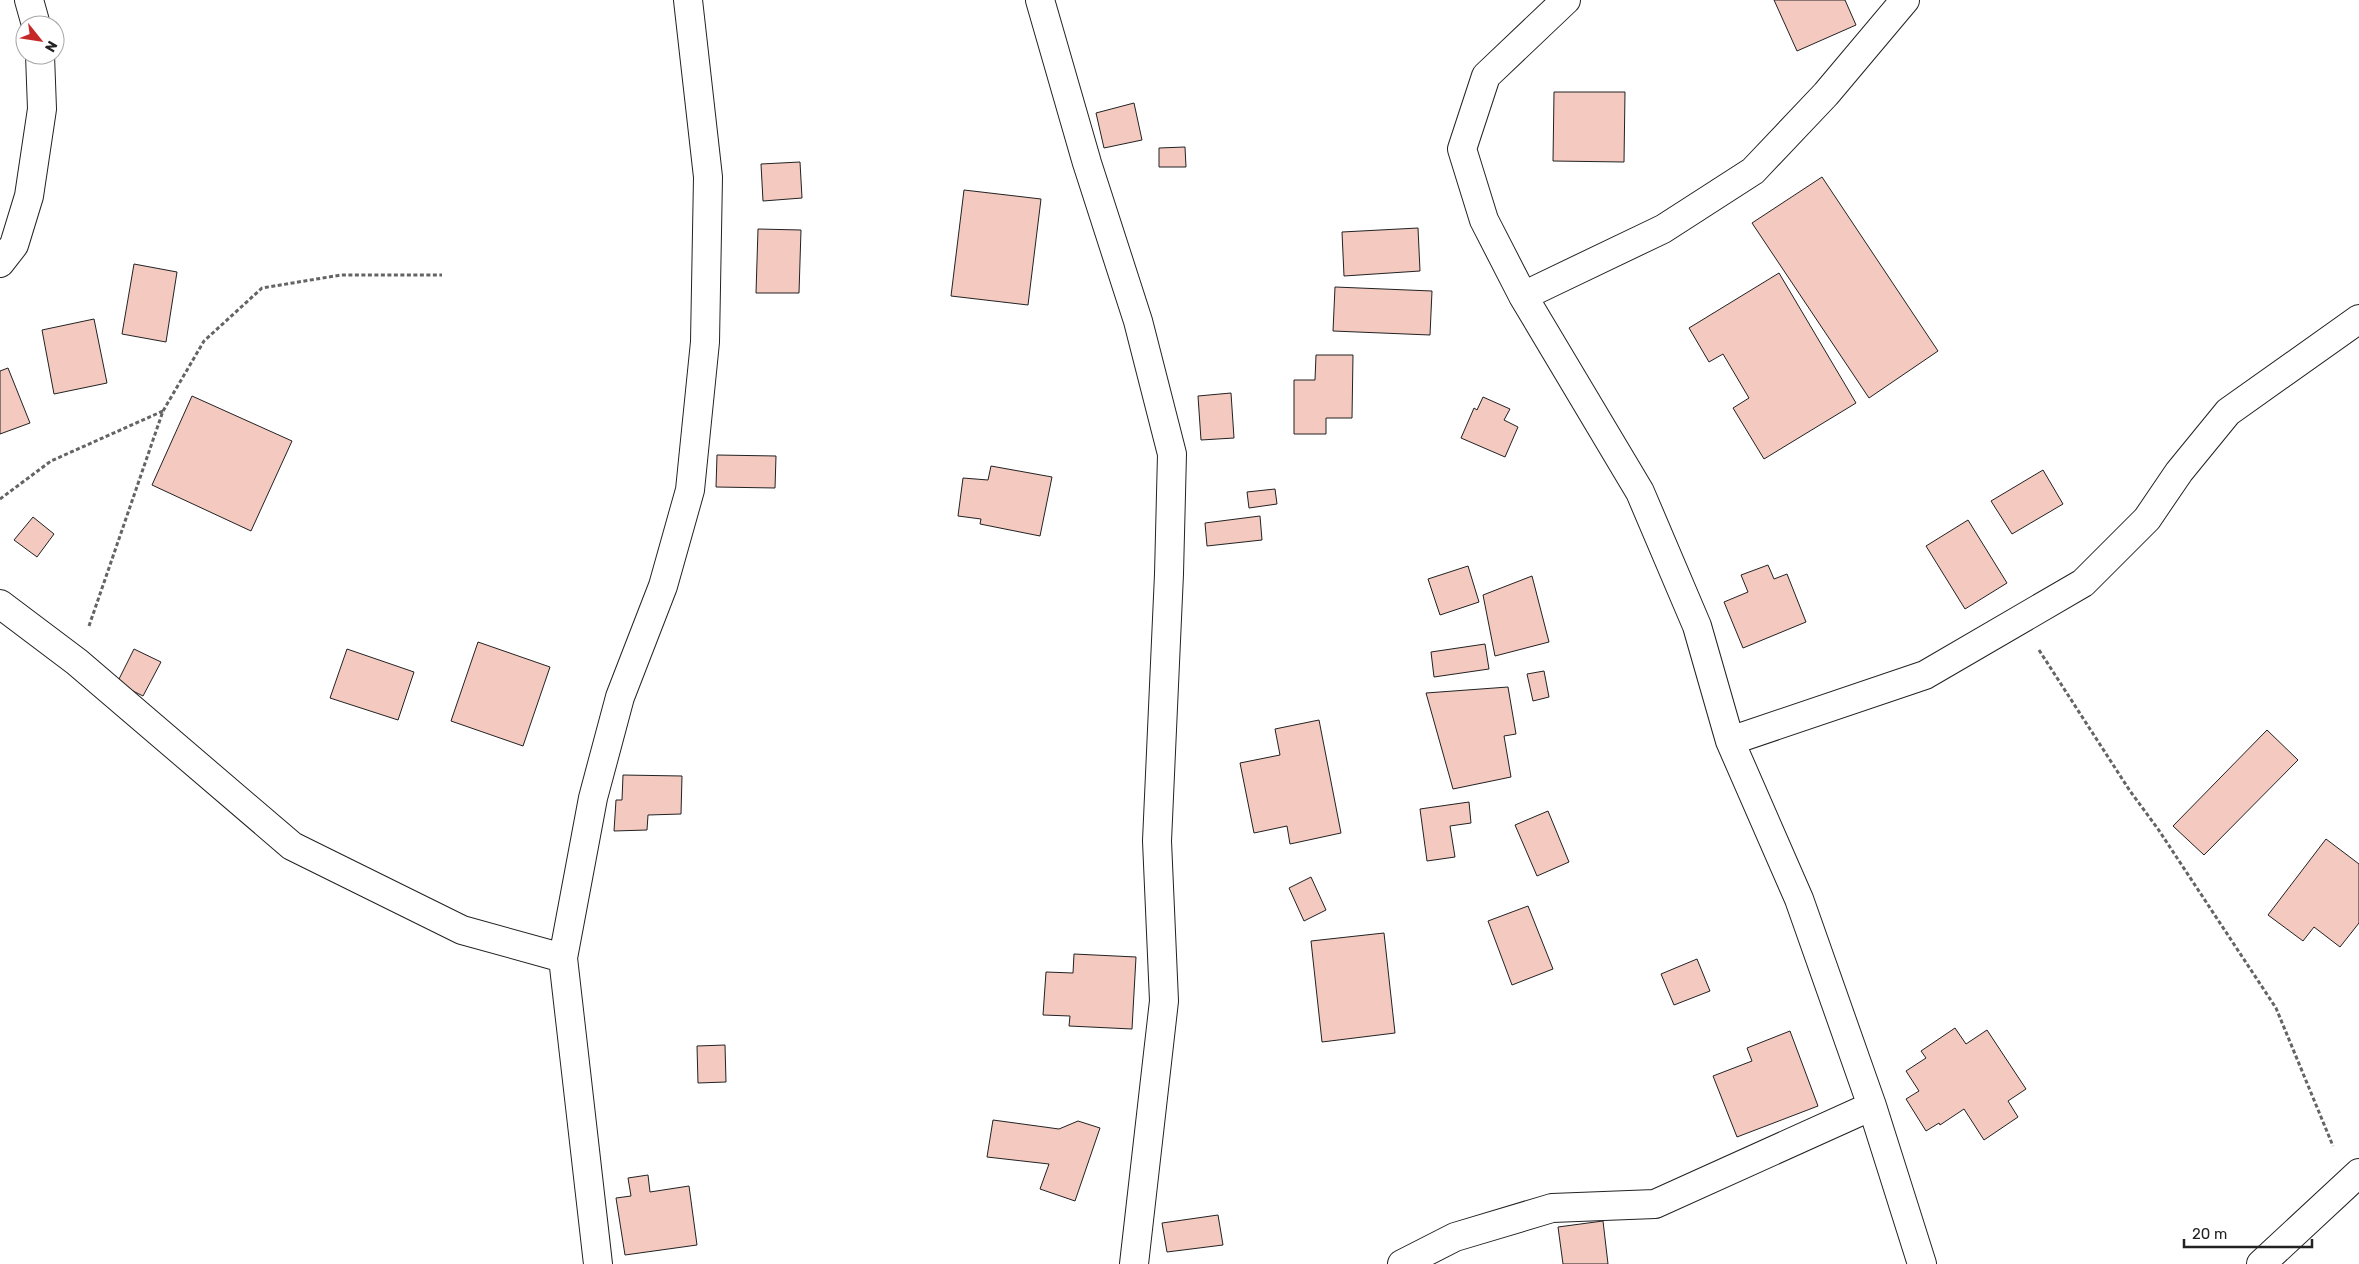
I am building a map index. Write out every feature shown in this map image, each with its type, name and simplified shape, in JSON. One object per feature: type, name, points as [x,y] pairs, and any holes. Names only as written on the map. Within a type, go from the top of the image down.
[{"type":"street","points":[[29,0],[33,15]]},
{"type":"street","points":[[598,1264],[563,958],[593,798],[620,697],[663,586],[690,490],[705,342],[708,176],[688,0]]},
{"type":"street","points":[[1040,0],[1087,163],[1138,321],[1172,454],[1157,841],[1164,1001],[1134,1264]]},
{"type":"street","points":[[1566,0],[1486,76],[1462,149],[1484,220],[1523,296],[1640,492],[1698,626],[1730,740],[1799,900],[1872,1106],[1922,1264]]},
{"type":"street","points":[[1523,296],[1663,229],[1753,170],[1826,94],[1905,0]]},
{"type":"street","points":[[0,263],[14,245],[29,196],[42,109],[40,65]]},
{"type":"street","points":[[1730,740],[1925,675],[2083,583],[2147,519],[2179,472],[2228,412],[2359,319]]},
{"type":"street","points":[[0,604],[77,662],[292,846],[462,930],[563,958]]},
{"type":"street","points":[[1402,1264],[1455,1237],[1552,1208],[1656,1204],[1872,1106]]},
{"type":"street","points":[[2261,1264],[2354,1179]]},
{"type":"path","points":[[77,662],[163,411],[204,341],[262,288],[340,275],[442,275]]},
{"type":"path","points":[[0,499],[51,461],[163,411]]},
{"type":"path","points":[[2020,620],[2130,791],[2158,829],[2276,1008],[2354,1179]]},
{"type":"building","points":[[1774,0],[1845,0],[1856,25],[1797,51]]},
{"type":"building","points":[[1554,92],[1625,92],[1624,162],[1553,161]]},
{"type":"building","points":[[1134,103],[1142,140],[1104,148],[1096,113]]},
{"type":"building","points":[[1185,147],[1186,167],[1159,167],[1159,148]]},
{"type":"building","points":[[800,162],[802,198],[763,201],[761,164]]},
{"type":"building","points":[[1822,177],[1938,351],[1869,398],[1752,223]]},
{"type":"building","points":[[964,190],[1041,199],[1028,305],[951,296]]},
{"type":"building","points":[[1418,228],[1420,271],[1344,276],[1342,232]]},
{"type":"building","points":[[758,229],[801,230],[799,293],[756,293]]},
{"type":"building","points":[[134,264],[177,272],[166,342],[122,334]]},
{"type":"building","points":[[1779,273],[1856,403],[1764,459],[1733,408],[1749,398],[1723,354],[1709,362],[1689,328]]},
{"type":"building","points":[[1335,287],[1432,291],[1430,335],[1333,331]]},
{"type":"building","points":[[94,319],[107,383],[54,394],[42,330]]},
{"type":"building","points":[[1316,355],[1353,355],[1352,418],[1326,418],[1326,434],[1294,434],[1294,380],[1315,380]]},
{"type":"building","points":[[8,368],[30,423],[0,434],[0,371]]},
{"type":"building","points":[[1231,393],[1234,438],[1201,440],[1198,396]]},
{"type":"building","points":[[192,396],[292,441],[251,531],[152,485]]},
{"type":"building","points":[[1483,397],[1510,409],[1504,420],[1518,427],[1505,457],[1461,438],[1474,408],[1477,410]]},
{"type":"building","points":[[717,455],[776,456],[775,488],[716,487]]},
{"type":"building","points":[[991,466],[1052,477],[1040,536],[980,524],[981,519],[958,516],[963,478],[988,480]]},
{"type":"building","points":[[2043,470],[2063,504],[2012,534],[1991,501]]},
{"type":"building","points":[[1275,489],[1277,504],[1249,508],[1247,492]]},
{"type":"building","points":[[1260,516],[1262,540],[1207,546],[1205,523]]},
{"type":"building","points":[[33,517],[54,534],[37,557],[14,540]]},
{"type":"building","points":[[1968,520],[2007,583],[1965,609],[1926,546]]},
{"type":"building","points":[[1768,565],[1774,579],[1787,574],[1806,622],[1743,648],[1724,602],[1748,592],[1741,575]]},
{"type":"building","points":[[1468,566],[1479,602],[1440,615],[1428,579]]},
{"type":"building","points":[[1532,576],[1549,642],[1495,656],[1483,595]]},
{"type":"building","points":[[478,642],[550,667],[523,746],[451,721]]},
{"type":"building","points":[[1485,644],[1489,669],[1434,677],[1431,652]]},
{"type":"building","points":[[134,649],[161,662],[143,696],[117,683]]},
{"type":"building","points":[[347,649],[414,672],[398,720],[330,698]]},
{"type":"building","points":[[1544,671],[1549,697],[1533,701],[1527,674]]},
{"type":"building","points":[[1508,687],[1516,734],[1504,736],[1511,777],[1453,789],[1426,693]]},
{"type":"building","points":[[1319,720],[1341,833],[1290,844],[1287,826],[1254,833],[1240,763],[1280,755],[1275,729]]},
{"type":"building","points":[[2267,730],[2298,760],[2204,855],[2173,826]]},
{"type":"building","points":[[623,775],[682,776],[681,814],[648,815],[647,830],[614,831],[616,800],[622,800]]},
{"type":"building","points":[[1469,802],[1471,823],[1450,826],[1455,857],[1427,861],[1420,809]]},
{"type":"building","points":[[1548,811],[1569,862],[1537,876],[1515,825]]},
{"type":"building","points":[[2326,839],[2359,864],[2359,923],[2340,947],[2314,927],[2303,941],[2268,915]]},
{"type":"building","points":[[1311,877],[1326,910],[1304,921],[1289,888]]},
{"type":"building","points":[[1528,906],[1553,969],[1512,985],[1488,921]]},
{"type":"building","points":[[1384,933],[1395,1033],[1322,1042],[1311,941]]},
{"type":"building","points":[[1074,954],[1136,957],[1132,1029],[1069,1026],[1070,1016],[1043,1015],[1046,972],[1073,973]]},
{"type":"building","points":[[1697,959],[1710,991],[1674,1005],[1661,974]]},
{"type":"building","points":[[1955,1028],[1966,1044],[1987,1030],[2026,1089],[2008,1101],[2018,1117],[1984,1140],[1964,1109],[1940,1125],[1939,1123],[1926,1131],[1906,1099],[1919,1091],[1906,1071],[1926,1058],[1921,1051]]},
{"type":"building","points":[[1790,1031],[1818,1106],[1737,1137],[1713,1076],[1752,1061],[1747,1048]]},
{"type":"building","points":[[725,1045],[726,1082],[698,1083],[697,1046]]},
{"type":"building","points":[[993,1120],[1059,1129],[1078,1121],[1100,1128],[1075,1201],[1040,1189],[1049,1164],[987,1157]]},
{"type":"building","points":[[648,1175],[650,1192],[689,1186],[697,1245],[625,1255],[616,1198],[631,1196],[628,1178]]},
{"type":"building","points":[[1218,1215],[1223,1245],[1167,1252],[1162,1223]]},
{"type":"building","points":[[1603,1221],[1608,1264],[1563,1264],[1558,1227]]}]
